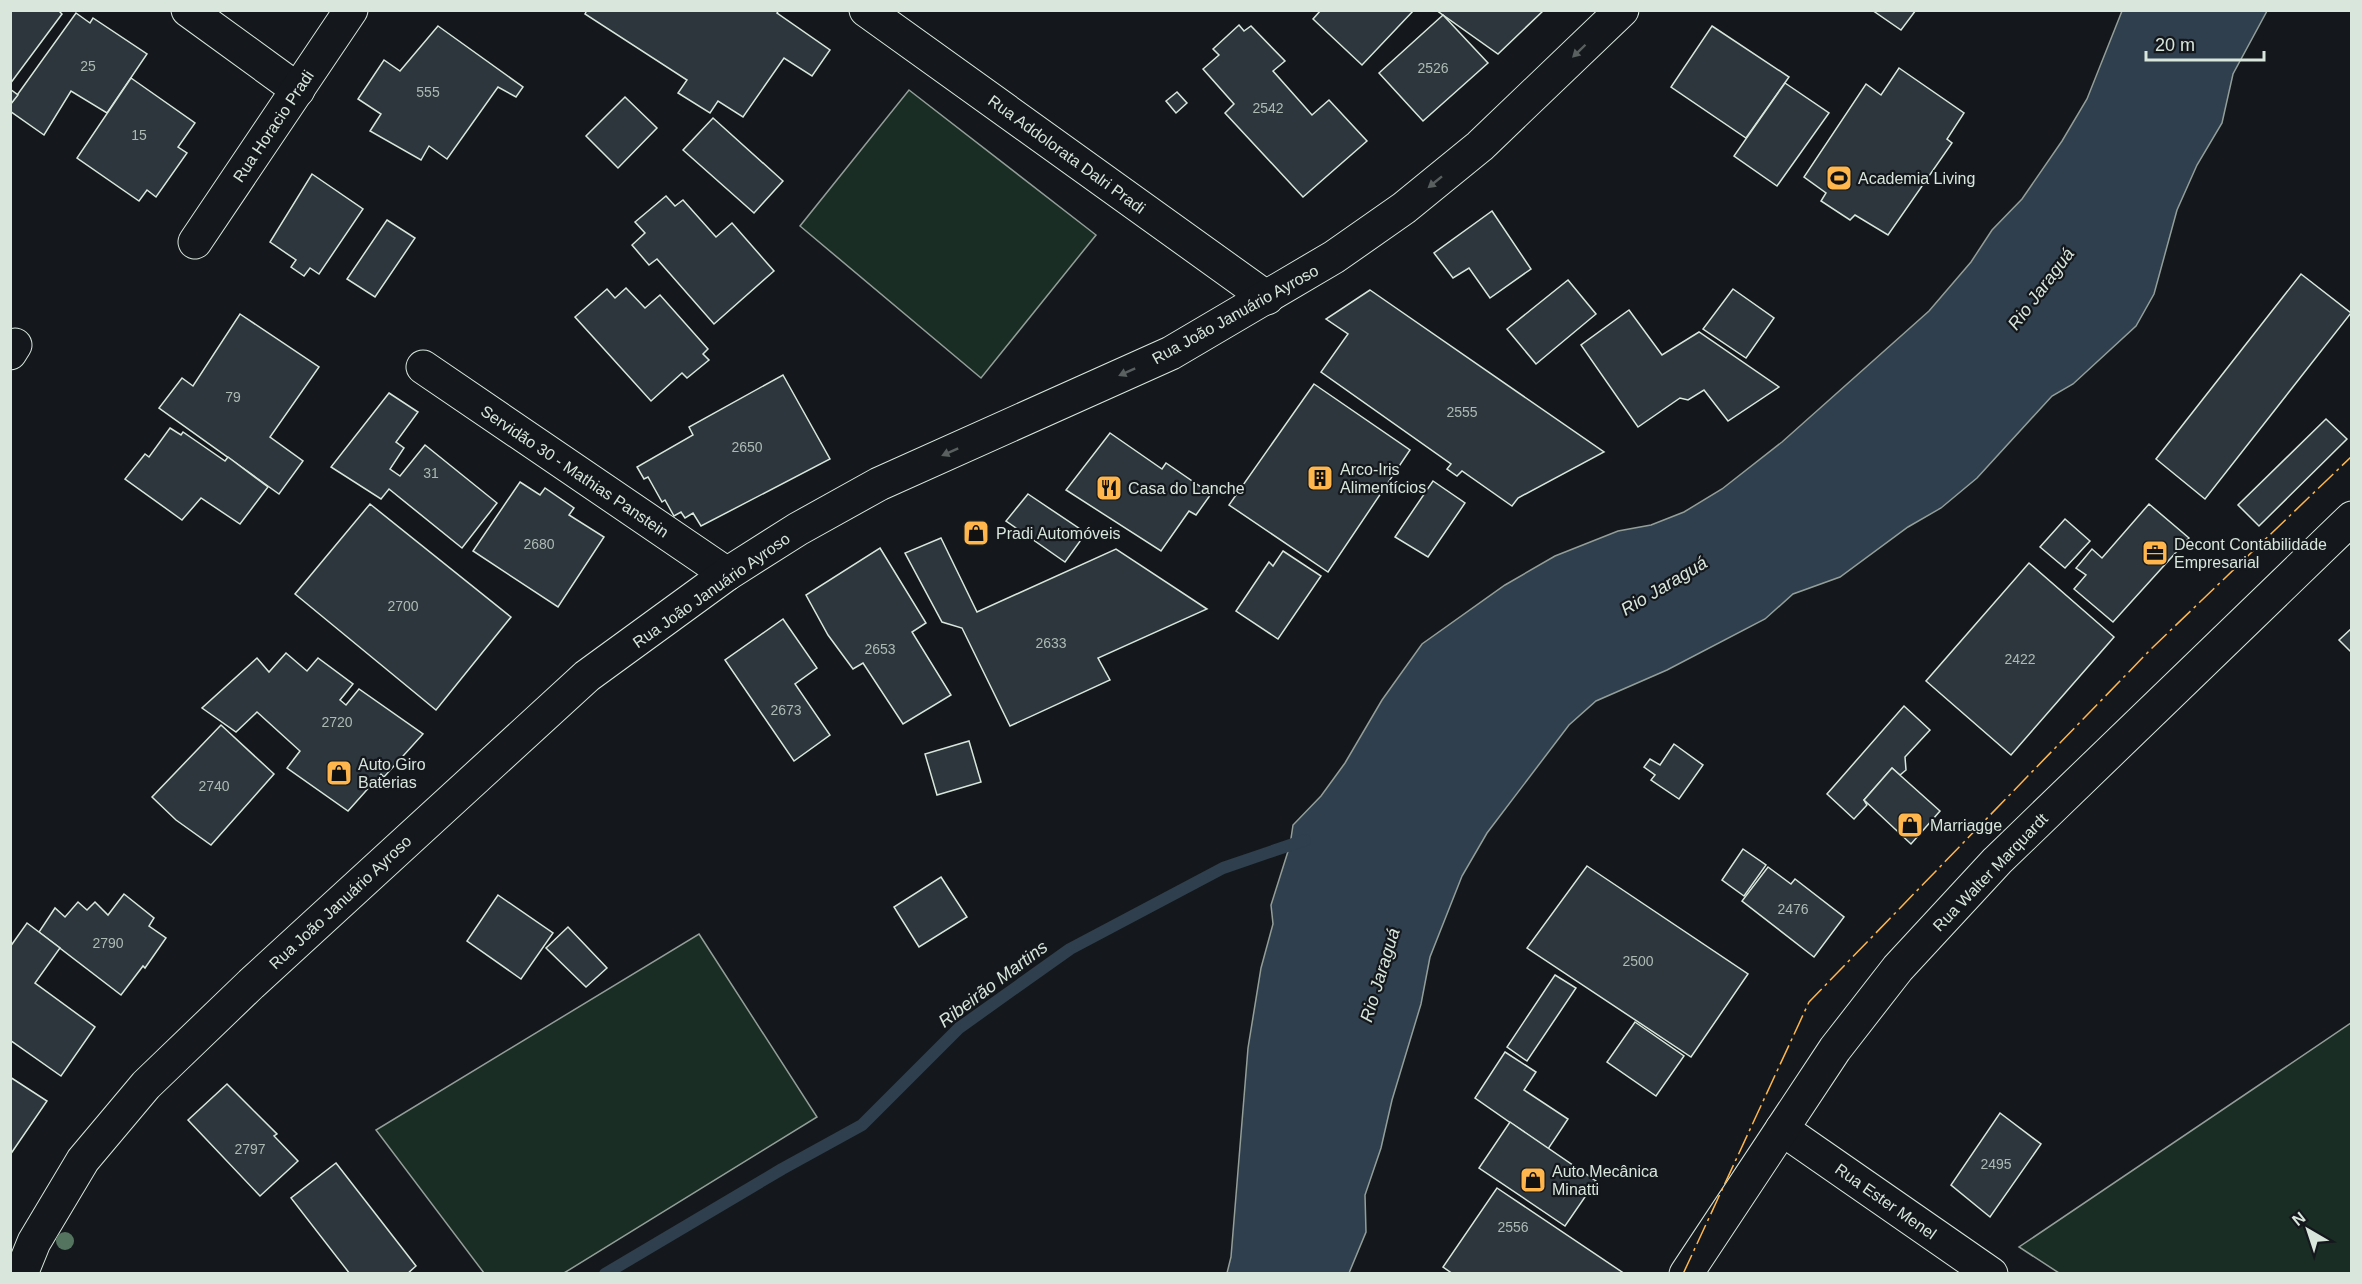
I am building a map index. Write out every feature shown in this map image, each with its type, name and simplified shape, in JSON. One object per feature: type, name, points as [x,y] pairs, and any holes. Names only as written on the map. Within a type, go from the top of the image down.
[{"type":"main road","points":[[188,10],[298,90]]},
{"type":"main road","name":"Rua Horacio Pradi","points":[[195,242],[351,10]]},
{"type":"main road","name":"Rua Addolorata Dalri Pradi","points":[[866,10],[1267,298]]},
{"type":"main road","name":"Rua João Januário Ayroso","points":[[21,1274],[34,1242],[83,1160],[146,1085],[251,984],[587,676],[727,574],[879,484],[1171,352],[1334,257],[1404,208],[1480,146],[1622,10]]},
{"type":"main road","name":"Servidão 30 - Mathias Panstein","points":[[423,367],[727,574]]},
{"type":"main road","name":"Rua Walter Marquardt","points":[[1686,1274],[1834,1049],[1898,968],[1997,861],[2352,518]]},
{"type":"main road","name":"Rua Ester Menel","points":[[1782,1129],[1991,1274]]},
{"type":"green space","points":[[909,90],[1096,235],[981,378],[800,226]]},
{"type":"green space","points":[[699,934],[817,1117],[564,1273],[484,1273],[376,1130]]},
{"type":"green space","points":[[2351,1023],[2351,1273],[2059,1273],[2019,1247]]},
{"type":"water","name":"Rio Jaraguá","points":[[2122,11],[2267,11],[2233,74],[2222,123],[2197,165],[2177,210],[2154,294],[2136,326],[2073,384],[2052,396],[1977,478],[1941,508],[1908,527],[1840,577],[1793,594],[1765,619],[1667,670],[1596,701],[1569,725],[1487,833],[1462,876],[1430,957],[1421,1004],[1392,1100],[1381,1148],[1365,1195],[1366,1232],[1349,1273],[1227,1273],[1231,1257],[1248,1048],[1261,968],[1273,924],[1271,905],[1290,845],[1293,825],[1321,796],[1345,763],[1382,700],[1422,644],[1505,585],[1555,556],[1618,531],[1651,525],[1684,512],[1722,489],[1782,442],[1929,311],[1971,262],[1992,230],[2022,199],[2062,141],[2087,99]]},
{"type":"building","points":[[10,10],[58,10],[62,14],[10,84]]},
{"type":"building","points":[[587,10],[779,10],[777,13],[830,50],[812,76],[784,58],[743,117],[718,101],[710,113],[678,93],[687,80],[585,14]]},
{"type":"building","points":[[1321,10],[1414,10],[1362,65],[1313,19]]},
{"type":"building","points":[[1436,10],[1544,10],[1498,54]]},
{"type":"building","points":[[1872,10],[1916,10],[1901,30]]},
{"type":"building","points":[[76,13],[90,23],[93,18],[147,54],[107,113],[71,91],[44,135],[10,111],[10,105]]},
{"type":"building","points":[[1443,15],[1488,63],[1423,121],[1379,73]]},
{"type":"building","points":[[1239,25],[1244,31],[1251,26],[1285,61],[1273,71],[1312,115],[1329,100],[1367,141],[1303,197],[1225,113],[1234,104],[1203,69],[1219,55],[1213,49]]},
{"type":"building","points":[[438,26],[523,87],[516,97],[498,87],[447,159],[429,146],[421,160],[370,131],[381,114],[358,99],[384,60],[400,71]]},
{"type":"building","points":[[1712,26],[1789,77],[1746,138],[1671,87]]},
{"type":"building","points":[[1899,68],[1964,113],[1947,139],[1952,143],[1888,235],[1855,215],[1850,220],[1821,201],[1826,193],[1804,177],[1866,84],[1881,95]]},
{"type":"building","points":[[131,78],[195,123],[178,147],[187,153],[156,197],[147,190],[139,201],[77,158]]},
{"type":"building","points":[[1785,83],[1829,113],[1777,186],[1734,156]]},
{"type":"building","points":[[10,89],[18,95],[10,105]]},
{"type":"building","points":[[1177,92],[1187,103],[1176,113],[1166,101]]},
{"type":"building","points":[[625,97],[657,128],[618,168],[586,136]]},
{"type":"building","points":[[713,118],[783,181],[754,213],[683,150]]},
{"type":"building","points":[[312,174],[363,209],[319,274],[310,268],[304,276],[291,267],[296,260],[270,242]]},
{"type":"building","points":[[666,196],[675,206],[683,200],[716,237],[732,223],[774,271],[714,324],[657,259],[649,265],[632,245],[645,233],[635,222]]},
{"type":"building","points":[[1492,211],[1531,269],[1490,298],[1469,268],[1453,278],[1434,253]]},
{"type":"building","points":[[387,220],[415,238],[375,297],[347,279]]},
{"type":"building","points":[[2301,274],[2351,313],[2205,499],[2156,459]]},
{"type":"building","points":[[1568,280],[1596,314],[1536,364],[1507,329]]},
{"type":"building","points":[[626,288],[645,308],[660,295],[708,349],[703,354],[709,360],[687,378],[682,373],[651,401],[575,317],[607,289],[615,298]]},
{"type":"building","points":[[1733,289],[1774,318],[1746,358],[1703,329]]},
{"type":"building","points":[[1370,290],[1604,452],[1518,498],[1512,506],[1462,471],[1457,476],[1447,469],[1451,464],[1321,372],[1348,334],[1326,319]]},
{"type":"building","points":[[1629,310],[1662,355],[1699,332],[1779,387],[1728,421],[1704,390],[1688,400],[1680,398],[1638,427],[1581,345]]},
{"type":"building","points":[[240,314],[319,367],[270,437],[303,461],[279,494],[159,408],[182,378],[193,386]]},
{"type":"building","points":[[783,375],[830,459],[701,526],[693,513],[685,518],[681,512],[674,516],[665,500],[662,502],[648,477],[644,479],[637,467],[693,435],[689,427]]},
{"type":"building","name":"Arco-Iris Alimentícios","points":[[1314,384],[1410,450],[1328,572],[1229,505]]},
{"type":"building","points":[[389,393],[418,412],[396,442],[404,448],[390,469],[400,476],[425,445],[497,503],[462,548],[389,489],[381,499],[331,467]]},
{"type":"building","points":[[2326,419],[2347,439],[2259,526],[2238,505]]},
{"type":"building","points":[[170,428],[181,435],[183,432],[225,461],[228,457],[268,487],[240,524],[201,498],[182,520],[125,479],[145,454],[149,457]]},
{"type":"building","points":[[1110,433],[1162,469],[1166,463],[1211,494],[1196,515],[1189,511],[1161,551],[1066,490]]},
{"type":"building","points":[[1433,481],[1465,503],[1428,557],[1395,537]]},
{"type":"building","points":[[520,482],[540,495],[545,488],[574,508],[569,515],[604,537],[558,607],[473,551]]},
{"type":"building","points":[[1028,494],[1086,533],[1065,562],[1006,521]]},
{"type":"building","points":[[370,504],[511,617],[436,710],[295,594]]},
{"type":"building","points":[[2149,504],[2189,538],[2113,622],[2074,589],[2086,575],[2076,568],[2092,549],[2102,558]]},
{"type":"building","points":[[2065,519],[2090,541],[2065,568],[2040,547]]},
{"type":"building","points":[[941,538],[977,612],[1116,549],[1207,609],[1098,658],[1110,680],[1010,726],[962,628],[942,622],[905,553]]},
{"type":"building","points":[[880,548],[926,623],[912,632],[951,695],[903,724],[863,663],[853,669],[828,635],[806,595]]},
{"type":"building","points":[[1283,551],[1321,576],[1278,639],[1236,611],[1269,562],[1273,566]]},
{"type":"building","points":[[2029,563],[2114,637],[2011,755],[1926,681]]},
{"type":"building","points":[[783,619],[817,668],[795,684],[830,735],[794,761],[725,660]]},
{"type":"building","points":[[2352,628],[2352,653],[2339,640]]},
{"type":"building","points":[[286,653],[307,671],[318,658],[353,684],[340,700],[346,705],[359,689],[423,734],[384,777],[381,774],[348,811],[287,768],[300,751],[257,712],[236,732],[202,708],[257,658],[269,672]]},
{"type":"building","points":[[1904,706],[1930,730],[1905,757],[1906,770],[1900,775],[1892,768],[1864,800],[1867,805],[1854,819],[1827,794]]},
{"type":"building","points":[[221,725],[274,774],[211,845],[176,820],[152,797]]},
{"type":"building","points":[[969,741],[981,782],[937,795],[925,754]]},
{"type":"building","points":[[1674,744],[1703,765],[1679,799],[1651,780],[1655,775],[1644,767],[1650,759],[1660,765]]},
{"type":"building","points":[[1892,768],[1940,811],[1911,844],[1864,800]]},
{"type":"building","points":[[1743,849],[1766,865],[1744,896],[1722,880]]},
{"type":"building","points":[[1587,866],[1748,974],[1691,1057],[1527,948]]},
{"type":"building","points":[[1768,867],[1791,884],[1795,879],[1844,917],[1814,957],[1742,901]]},
{"type":"building","points":[[941,877],[967,917],[919,947],[894,907]]},
{"type":"building","points":[[124,894],[154,918],[149,926],[166,938],[145,968],[143,966],[121,995],[39,932],[55,908],[65,917],[78,902],[87,910],[95,902],[108,915]]},
{"type":"building","points":[[498,895],[553,933],[521,979],[467,941]]},
{"type":"building","points":[[27,923],[60,948],[35,983],[95,1027],[61,1076],[10,1040],[10,947]]},
{"type":"building","points":[[568,927],[607,968],[586,987],[546,948]]},
{"type":"building","points":[[1555,975],[1576,988],[1527,1061],[1507,1047]]},
{"type":"building","points":[[1635,1022],[1684,1056],[1656,1096],[1607,1062]]},
{"type":"building","points":[[1505,1052],[1536,1072],[1524,1090],[1568,1119],[1548,1149],[1475,1098]]},
{"type":"building","points":[[10,1077],[47,1101],[10,1155]]},
{"type":"building","points":[[227,1084],[277,1134],[274,1136],[298,1161],[260,1196],[188,1120]]},
{"type":"building","points":[[2000,1113],[2041,1144],[1990,1217],[1951,1185]]},
{"type":"building","points":[[1510,1122],[1596,1181],[1565,1226],[1479,1168]]},
{"type":"building","points":[[336,1163],[416,1266],[407,1274],[350,1274],[291,1198]]},
{"type":"building","points":[[1497,1188],[1625,1274],[1453,1274],[1443,1267]]},
{"type":"waterway","name":"Ribeirão Martins","points":[[605,1274],[782,1169],[862,1125],[959,1028],[1070,949],[1223,868],[1305,840]]},
{"type":"power","points":[[1683,1274],[1809,1002],[2151,649],[2352,456]]},
{"type":"place","name":"Academia Living","points":[[1839,178]]},
{"type":"place","name":"Arco-Iris Alimentícios","points":[[1320,478]]},
{"type":"place","name":"Casa do Lanche","points":[[1109,488]]},
{"type":"place","name":"Pradi Automóveis","points":[[976,533]]},
{"type":"place","name":"Decont Contabilidade Empresarial","points":[[2155,553]]},
{"type":"place","name":"Auto Giro Baterias","points":[[339,773]]},
{"type":"place","name":"Marriagge","points":[[1910,825]]},
{"type":"place","name":"Auto Mecânica Minatti","points":[[1533,1180]]}]
